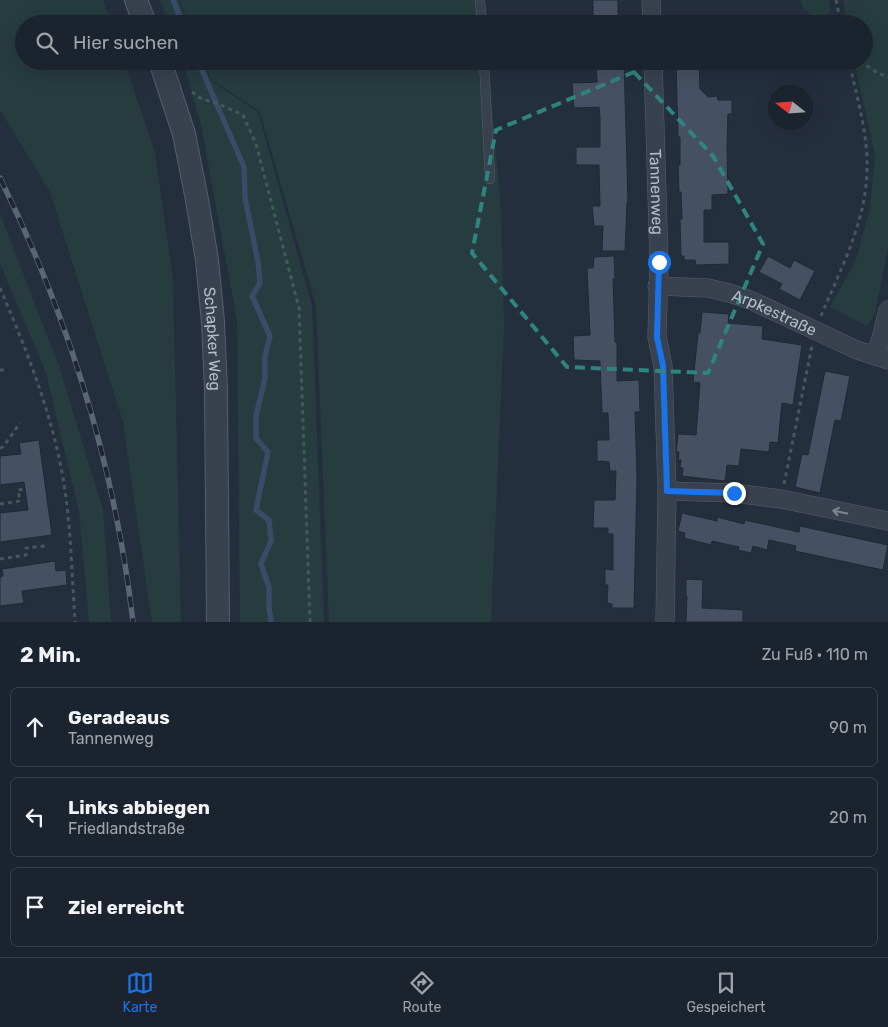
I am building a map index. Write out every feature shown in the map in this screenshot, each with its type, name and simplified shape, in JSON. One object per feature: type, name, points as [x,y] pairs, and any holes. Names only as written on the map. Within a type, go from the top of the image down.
[{"type":"street","points":[[136,0],[142,15]]},
{"type":"street","points":[[651,0],[652,15]]},
{"type":"street","name":"Schapker Weg","points":[[163,70],[184,134],[207,260],[213,322],[216,391],[218,622]]},
{"type":"street","name":"Tannenweg","points":[[654,70],[659,262],[657,337],[663,366],[667,491],[665,622]]},
{"type":"street","name":"Arpkestraße","points":[[657,286],[708,288],[729,293],[750,300],[857,350],[881,358]]},
{"type":"street","points":[[881,358],[881,339],[888,310]]},
{"type":"street","points":[[667,491],[734,493],[781,499],[888,521]]},
{"type":"lane","points":[[480,0],[481,15]]},
{"type":"lane","points":[[484,70],[490,179]]},
{"type":"path","points":[[836,0],[839,15]]},
{"type":"path","points":[[781,499],[814,331],[854,235],[865,199],[867,166],[865,140],[851,70]]},
{"type":"path","points":[[873,70],[888,77]]},
{"type":"path","points":[[200,98],[244,115],[256,144],[299,308],[310,622]]},
{"type":"path","points":[[0,288],[29,359],[54,437],[64,485],[75,622]]},
{"type":"path","points":[[0,448],[3,447],[20,423]]},
{"type":"path","points":[[0,504],[20,501],[18,490],[38,488]]},
{"type":"path","points":[[0,559],[26,555],[26,548],[45,546]]},
{"type":"highlighted area","points":[[634,72],[713,156],[763,244],[708,373],[567,367],[472,253],[496,130]]},
{"type":"green space","points":[[0,0],[103,0],[108,15],[15,15],[15,70],[127,70],[155,153],[173,279],[181,622],[152,622],[123,422],[50,192],[0,110]]},
{"type":"green space","points":[[160,0],[179,0],[185,15],[166,15]]},
{"type":"green space","points":[[180,0],[483,0],[484,15],[186,15]]},
{"type":"green space","points":[[801,0],[829,0],[830,11],[826,15],[811,15],[803,8]]},
{"type":"green space","points":[[843,0],[888,0],[888,248],[875,314],[867,326],[830,307],[856,260],[870,208],[875,154],[856,70],[873,70],[873,15],[846,15]]},
{"type":"green space","points":[[186,70],[207,70],[211,81],[258,112],[312,306],[324,622],[240,622],[237,320],[201,125]]},
{"type":"green space","points":[[208,70],[489,70],[501,210],[504,327],[491,622],[329,622],[316,306],[260,112],[211,79]]},
{"type":"green space","points":[[0,214],[59,366],[103,510],[111,622],[89,622],[79,511],[46,373],[0,263]]},
{"type":"building","points":[[593,0],[618,0],[618,15],[593,15]]},
{"type":"building","points":[[596,70],[624,70],[628,202],[625,251],[602,251],[603,226],[594,226],[592,206],[600,206],[599,165],[576,165],[576,147],[600,147],[600,117],[599,107],[574,108],[572,83],[597,82]]},
{"type":"building","points":[[676,70],[699,70],[700,89],[708,97],[717,96],[718,100],[732,100],[732,114],[728,114],[728,194],[712,195],[712,210],[704,210],[704,242],[729,242],[729,264],[696,265],[695,260],[684,260],[684,256],[681,256],[680,219],[682,219],[678,165],[680,165],[680,137],[678,137]]},
{"type":"building","points":[[614,256],[615,279],[613,279],[615,342],[617,342],[617,381],[639,380],[640,412],[635,412],[637,477],[634,608],[612,608],[612,604],[607,603],[608,585],[605,585],[605,569],[613,570],[613,534],[608,534],[608,528],[593,528],[594,500],[615,500],[616,471],[610,471],[609,462],[597,461],[597,440],[609,440],[608,413],[602,413],[600,361],[574,360],[573,336],[590,335],[587,268],[593,268],[594,257]]},
{"type":"building","points":[[768,256],[790,268],[794,260],[815,271],[800,300],[779,289],[782,284],[759,272]]},
{"type":"building","points":[[702,312],[729,314],[728,323],[763,326],[762,339],[802,345],[793,405],[782,403],[778,443],[770,442],[769,452],[741,449],[739,466],[727,465],[725,481],[682,476],[681,460],[678,460],[679,452],[676,452],[678,434],[696,435],[700,383],[693,382]]},
{"type":"building","points":[[825,371],[850,376],[841,421],[835,420],[820,493],[795,487],[802,454],[808,455]]},
{"type":"building","points":[[39,440],[52,535],[0,542],[0,513],[28,510],[24,482],[0,485],[0,456],[21,454],[19,443]]},
{"type":"building","points":[[682,513],[717,521],[717,517],[744,524],[745,520],[799,532],[800,526],[888,545],[883,570],[795,551],[796,546],[769,540],[767,550],[753,546],[751,553],[738,550],[739,547],[712,541],[711,545],[684,538],[685,533],[678,531]]},
{"type":"building","points":[[55,561],[56,571],[66,570],[67,585],[22,591],[24,603],[0,606],[0,577],[3,576],[2,569]]},
{"type":"building","points":[[686,579],[703,580],[702,608],[743,610],[743,622],[686,622]]},
{"type":"waterway","points":[[173,0],[179,15]]},
{"type":"waterway","points":[[202,70],[244,167],[245,198],[258,262],[260,283],[252,296],[270,336],[265,356],[265,378],[256,416],[256,438],[268,452],[256,510],[269,520],[271,541],[261,564],[269,587],[271,622]]},
{"type":"railway","points":[[0,178],[25,231],[47,285],[68,339],[86,394],[114,507],[125,564],[133,622]]},
{"type":"route","points":[[659,262],[657,337],[663,366],[667,491],[734,493]]}]
